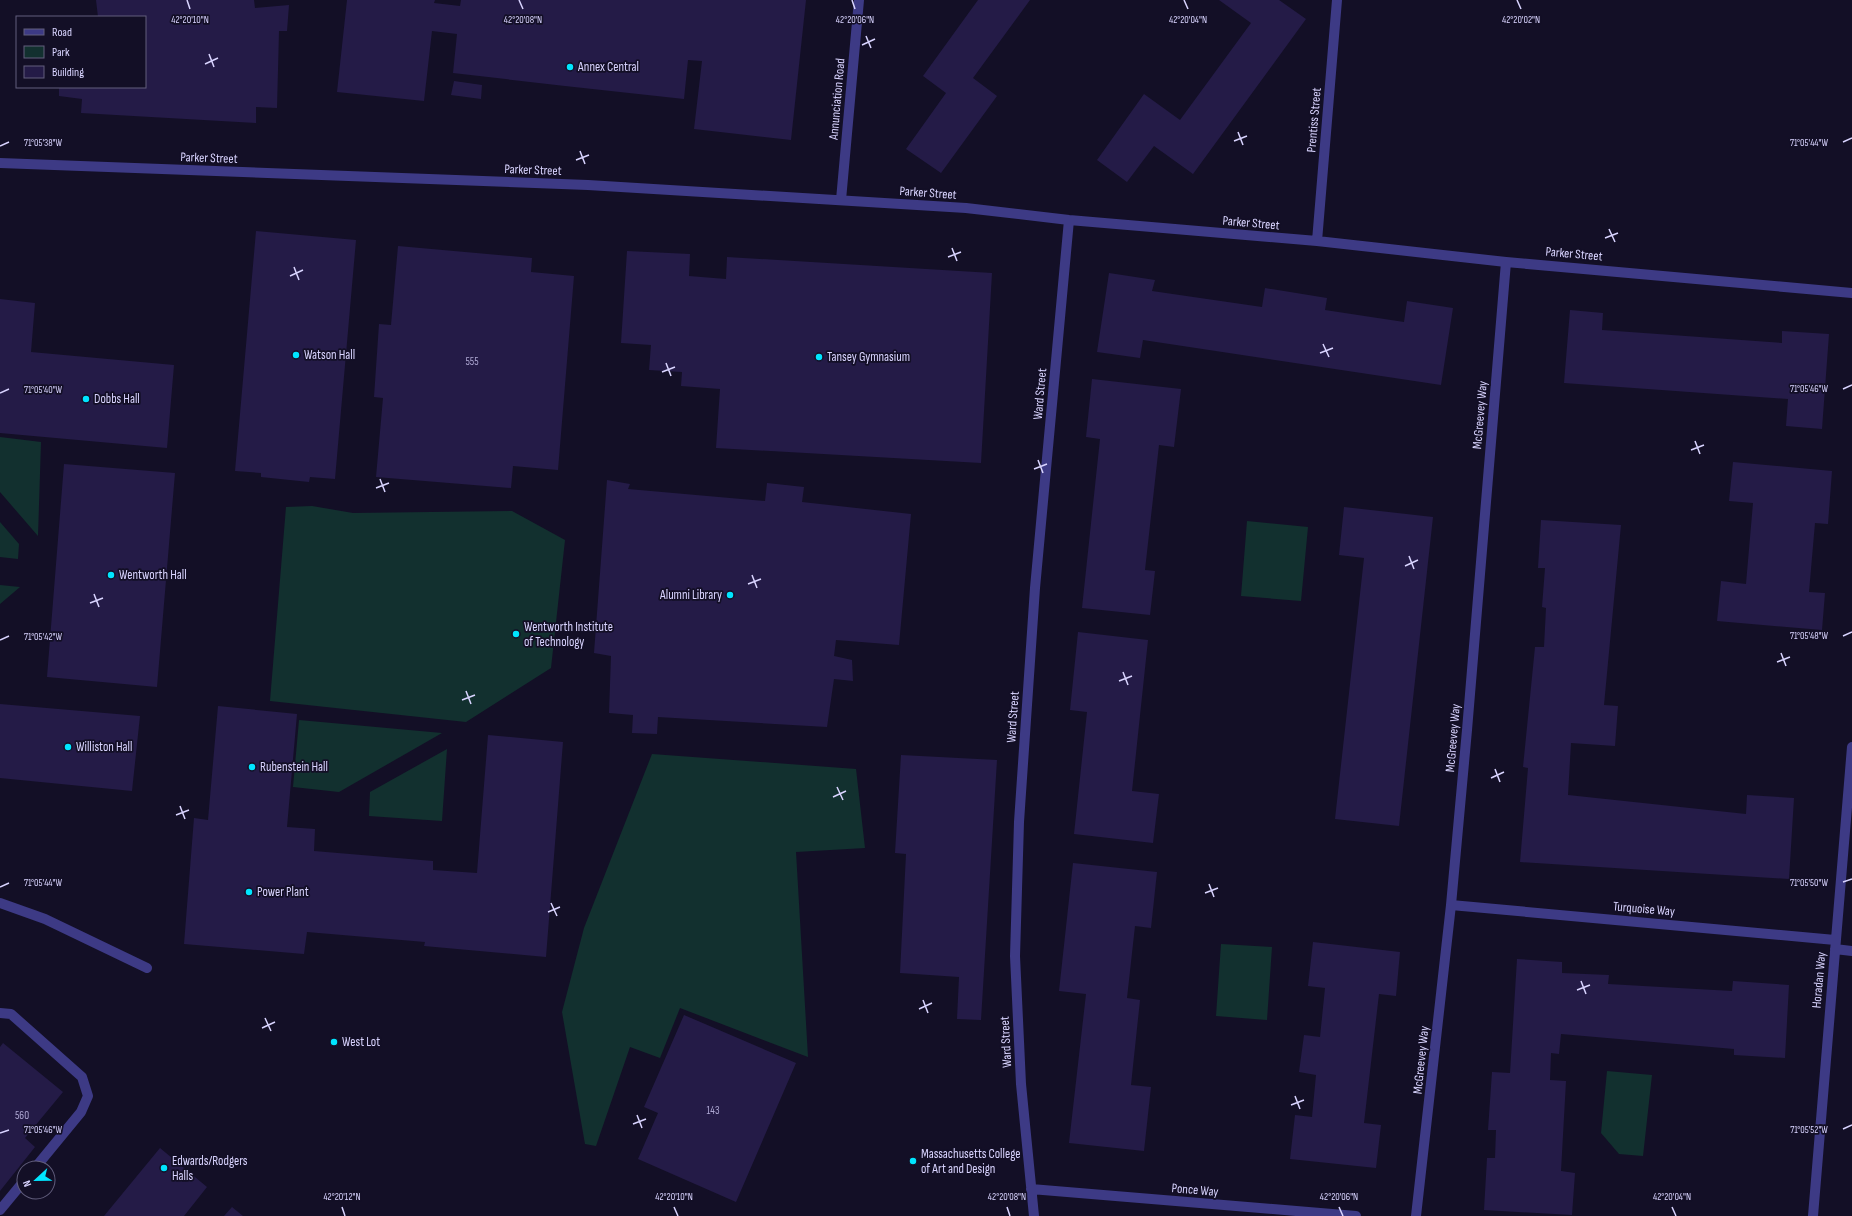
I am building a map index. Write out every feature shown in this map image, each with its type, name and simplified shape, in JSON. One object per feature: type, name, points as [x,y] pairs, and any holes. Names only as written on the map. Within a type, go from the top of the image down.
[{"type":"street","name":"Annunciation Road","points":[[841,200],[859,0]]},
{"type":"street","name":"Prentiss Street","points":[[1317,241],[1337,0]]},
{"type":"street","name":"Parker Street","points":[[0,163],[588,185],[966,208],[1069,220],[1317,241],[1506,262],[1852,293]]},
{"type":"street","name":"Ward Street","points":[[1034,1216],[1021,1084],[1014,956],[1019,822],[1035,588],[1069,220]]},
{"type":"street","name":"McGreevey Way","points":[[1416,1216],[1451,905],[1506,262]]},
{"type":"street","name":"Horadan Way","points":[[1813,1216],[1852,747]]},
{"type":"street","points":[[0,902],[45,919],[147,968]]},
{"type":"street","name":"Turquoise Way","points":[[1451,905],[1835,945],[1852,951]]},
{"type":"street","points":[[0,1013],[11,1014],[82,1077],[88,1096],[81,1112],[42,1160]]},
{"type":"street","name":"Ponce Way","points":[[1031,1189],[1356,1216]]},
{"type":"street","points":[[0,1210],[16,1191]]},
{"type":"green space","points":[[0,437],[41,442],[38,536],[0,492]]},
{"type":"green space","points":[[312,506],[353,513],[512,511],[565,540],[551,668],[466,722],[270,701],[286,507]]},
{"type":"green space","points":[[1247,521],[1308,527],[1301,601],[1241,596]]},
{"type":"green space","points":[[0,522],[19,544],[18,559],[0,557]]},
{"type":"green space","points":[[0,585],[20,587],[0,604]]},
{"type":"green space","points":[[299,720],[442,733],[339,792],[293,787]]},
{"type":"green space","points":[[447,749],[442,821],[369,816],[370,792]]},
{"type":"green space","points":[[652,754],[856,769],[865,848],[796,852],[808,1057],[680,1008],[660,1058],[630,1047],[596,1146],[585,1144],[562,1012],[584,928]]},
{"type":"green space","points":[[1221,944],[1272,947],[1267,1020],[1216,1016]]},
{"type":"green space","points":[[1607,1071],[1652,1075],[1643,1156],[1619,1154],[1601,1133]]},
{"type":"building","points":[[96,0],[254,0],[255,8],[289,5],[287,31],[279,31],[277,108],[256,107],[256,123],[81,113],[82,99],[59,96],[59,88],[146,88],[146,16],[98,16]]},
{"type":"building","name":"Annex Central","points":[[347,0],[435,0],[434,3],[460,6],[461,0],[806,0],[791,140],[694,129],[702,61],[688,60],[684,99],[565,86],[453,73],[457,34],[432,31],[424,101],[337,92]]},
{"type":"building","points":[[978,0],[1030,0],[973,78],[997,96],[941,173],[906,149],[946,93],[923,76]]},
{"type":"building","points":[[1219,0],[1279,0],[1306,19],[1193,174],[1154,146],[1127,182],[1097,160],[1144,94],[1180,120],[1251,23]]},
{"type":"building","points":[[454,81],[482,85],[481,99],[451,95]]},
{"type":"building","name":"Watson Hall","points":[[256,231],[356,240],[335,479],[310,477],[309,482],[261,477],[261,473],[235,471]]},
{"type":"building","points":[[398,246],[532,258],[531,272],[574,276],[558,470],[513,466],[511,488],[376,477],[383,398],[374,397],[379,324],[391,325]]},
{"type":"building","name":"Tansey Gymnasium","points":[[627,251],[690,254],[689,276],[726,279],[727,257],[992,273],[981,463],[716,448],[720,389],[681,386],[682,372],[649,370],[651,345],[621,343]]},
{"type":"building","points":[[1109,273],[1155,280],[1152,291],[1262,307],[1265,288],[1327,298],[1325,310],[1404,322],[1407,301],[1453,308],[1441,385],[1143,340],[1140,358],[1097,352]]},
{"type":"building","name":"Dobbs Hall","points":[[0,299],[35,303],[31,352],[174,365],[167,448],[0,433]]},
{"type":"building","points":[[1570,310],[1603,313],[1602,330],[1782,343],[1782,331],[1829,334],[1822,429],[1786,426],[1788,399],[1564,383]]},
{"type":"building","points":[[1092,379],[1181,389],[1174,447],[1159,445],[1145,570],[1155,571],[1150,615],[1082,608],[1100,439],[1086,437]]},
{"type":"building","points":[[1733,462],[1832,471],[1828,524],[1815,523],[1809,592],[1825,593],[1822,630],[1717,621],[1721,581],[1746,584],[1753,503],[1729,501]]},
{"type":"building","name":"Wentworth Hall","points":[[64,464],[175,473],[157,687],[47,677]]},
{"type":"building","points":[[607,480],[630,484],[628,489],[765,501],[767,483],[804,487],[802,502],[911,514],[899,645],[836,640],[834,656],[852,660],[853,681],[834,679],[827,727],[658,717],[657,734],[632,733],[633,715],[609,713],[611,656],[594,653]]},
{"type":"building","points":[[1344,507],[1433,517],[1399,826],[1335,819],[1364,558],[1339,555]]},
{"type":"building","points":[[1541,520],[1621,525],[1604,705],[1618,706],[1615,746],[1571,743],[1568,795],[1746,814],[1747,795],[1794,798],[1789,879],[1520,862],[1528,768],[1523,767],[1535,647],[1544,647],[1546,608],[1542,607],[1545,568],[1538,568]]},
{"type":"building","points":[[1078,632],[1148,640],[1132,791],[1159,794],[1153,843],[1074,834],[1087,712],[1070,710]]},
{"type":"building","name":"Williston Hall","points":[[0,704],[140,716],[132,791],[0,778]]},
{"type":"building","points":[[218,706],[297,714],[287,827],[315,829],[314,851],[433,861],[433,870],[477,873],[488,735],[563,742],[546,957],[424,946],[425,942],[307,932],[304,954],[184,944],[194,818],[208,820]]},
{"type":"building","points":[[901,755],[997,760],[981,1020],[957,1019],[959,977],[900,973],[906,854],[895,853]]},
{"type":"building","points":[[1073,863],[1157,872],[1151,928],[1135,926],[1127,998],[1140,1000],[1131,1085],[1151,1087],[1144,1151],[1069,1143],[1086,994],[1059,991]]},
{"type":"building","points":[[1313,942],[1400,952],[1396,996],[1379,994],[1364,1123],[1381,1125],[1376,1168],[1290,1159],[1295,1115],[1312,1117],[1316,1075],[1299,1072],[1304,1035],[1320,1037],[1325,988],[1308,986]]},
{"type":"building","points":[[1517,959],[1562,962],[1562,973],[1609,975],[1608,984],[1732,991],[1733,981],[1789,985],[1785,1058],[1734,1055],[1734,1049],[1561,1034],[1559,1054],[1551,1053],[1550,1080],[1566,1081],[1561,1171],[1575,1173],[1572,1215],[1484,1210],[1487,1158],[1495,1158],[1496,1130],[1488,1130],[1492,1072],[1510,1073]]},
{"type":"building","points":[[684,1015],[796,1063],[736,1202],[638,1159],[658,1113],[644,1107]]},
{"type":"building","points":[[3,1043],[63,1092],[25,1138],[35,1147],[25,1160],[16,1160],[16,1171],[0,1191],[0,1047]]},
{"type":"building","name":"Edwards/Rodgers Halls","points":[[160,1148],[207,1187],[184,1216],[104,1216]]},
{"type":"building","name":"Edwards/Rodgers Halls","points":[[232,1207],[243,1216],[224,1216]]},
{"type":"place","name":"Annex Central","points":[[570,67]]},
{"type":"place","name":"Watson Hall","points":[[296,355]]},
{"type":"place","name":"Tansey Gymnasium","points":[[819,357]]},
{"type":"place","name":"Dobbs Hall","points":[[86,399]]},
{"type":"place","name":"Wentworth Hall","points":[[111,575]]},
{"type":"place","name":"Alumni Library","points":[[730,595]]},
{"type":"place","name":"Wentworth Institute of Technology","points":[[516,634]]},
{"type":"place","name":"Williston Hall","points":[[68,747]]},
{"type":"place","name":"Rubenstein Hall","points":[[252,767]]},
{"type":"place","name":"Power Plant","points":[[249,892]]},
{"type":"place","name":"West Lot","points":[[334,1042]]},
{"type":"place","name":"Massachusetts College of Art and Design","points":[[913,1161]]},
{"type":"place","name":"Edwards/Rodgers Halls","points":[[164,1168]]}]
